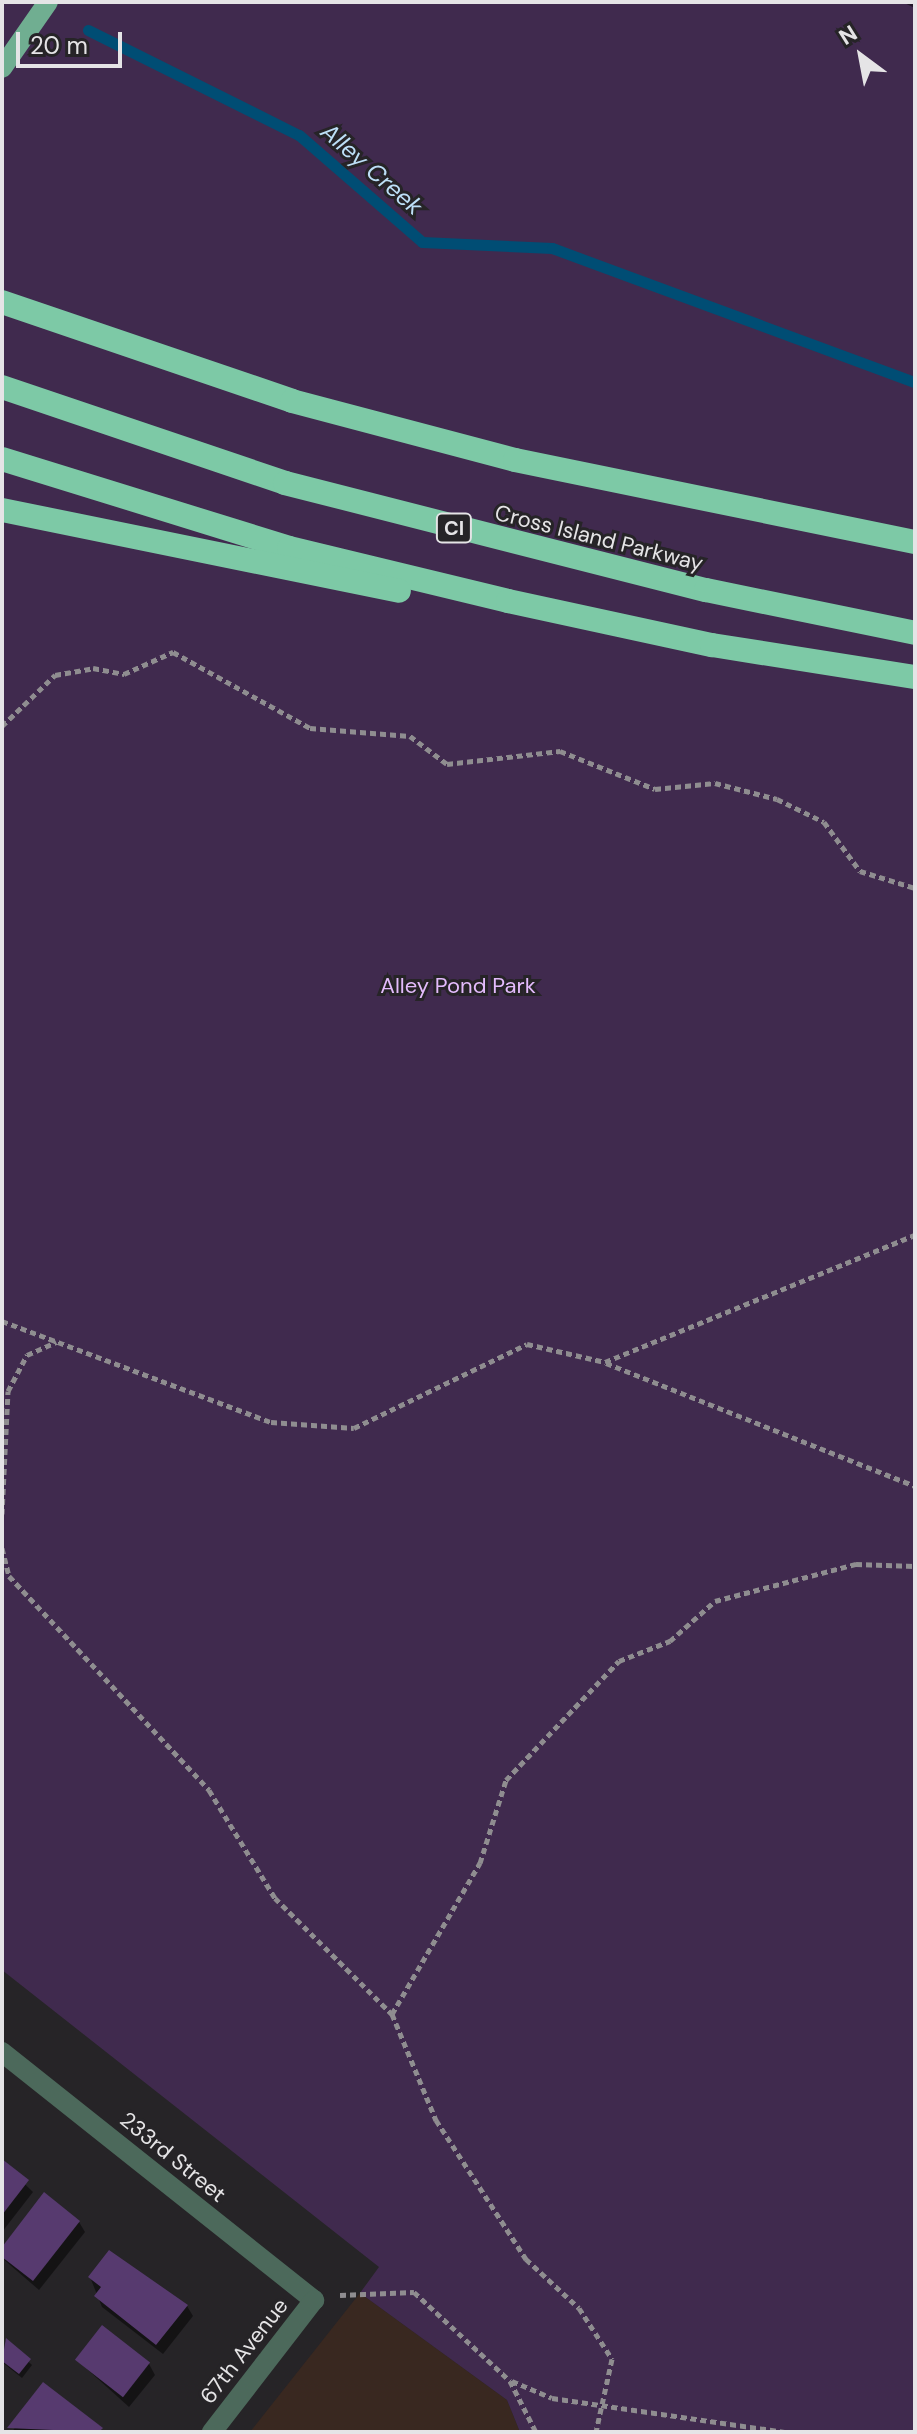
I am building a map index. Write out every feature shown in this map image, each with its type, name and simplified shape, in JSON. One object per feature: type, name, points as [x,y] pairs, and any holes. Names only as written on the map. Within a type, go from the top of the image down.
[{"type":"highway","points":[[2,302],[277,396],[486,453],[733,510],[915,542]]},
{"type":"highway","name":"Cross Island Parkway","points":[[2,387],[285,483],[691,587],[915,633]]},
{"type":"highway","points":[[2,459],[231,532],[493,597],[712,645],[915,677]]},
{"type":"highway","points":[[2,510],[503,612],[915,677]]},
{"type":"main road","points":[[2,68],[48,2]]},
{"type":"street","name":"233rd Street","points":[[2,2052],[314,2300]]},
{"type":"street","name":"67th Avenue","points":[[212,2432],[314,2300]]},
{"type":"path","points":[[2,726],[55,675],[93,668],[124,674],[173,652],[310,728],[410,736],[447,764],[560,751],[655,789],[715,783],[777,799],[824,822],[860,871],[915,888]]},
{"type":"path","points":[[605,1362],[915,1235]]},
{"type":"path","points":[[2,1321],[271,1422],[354,1428],[527,1344],[605,1362],[915,1486]]},
{"type":"path","points":[[2,1514],[8,1391],[27,1355],[57,1342]]},
{"type":"path","points":[[2,1548],[9,1576],[209,1790],[275,1898],[392,2014],[436,2120],[526,2259],[579,2308],[612,2359],[596,2432]]},
{"type":"path","points":[[392,2014],[480,1863],[506,1780],[619,1661],[670,1641],[715,1601],[856,1564],[915,1566]]},
{"type":"path","points":[[314,2300],[371,2289],[414,2292],[510,2381],[536,2432]]},
{"type":"path","points":[[510,2381],[552,2398],[785,2432]]},
{"type":"shaded area","points":[[360,2293],[507,2400],[520,2432],[250,2432]]},
{"type":"green space","name":"Alley Pond Park","points":[[2,2],[915,2],[915,2432],[520,2432],[507,2400],[360,2293],[379,2267],[2,1970]]},
{"type":"building","points":[[2,2159],[29,2180],[2,2215]]},
{"type":"building","points":[[44,2192],[80,2221],[33,2281],[2,2257],[2,2247]]},
{"type":"building","points":[[109,2250],[188,2305],[156,2345],[94,2296],[101,2287],[88,2277]]},
{"type":"building","points":[[102,2325],[150,2363],[123,2397],[75,2360]]},
{"type":"building","points":[[6,2338],[31,2359],[19,2374],[2,2361]]},
{"type":"building","points":[[43,2382],[103,2428],[99,2432],[7,2428]]},
{"type":"waterway","name":"Alley Creek","points":[[88,30],[299,135],[422,242],[552,248],[915,382]]}]
